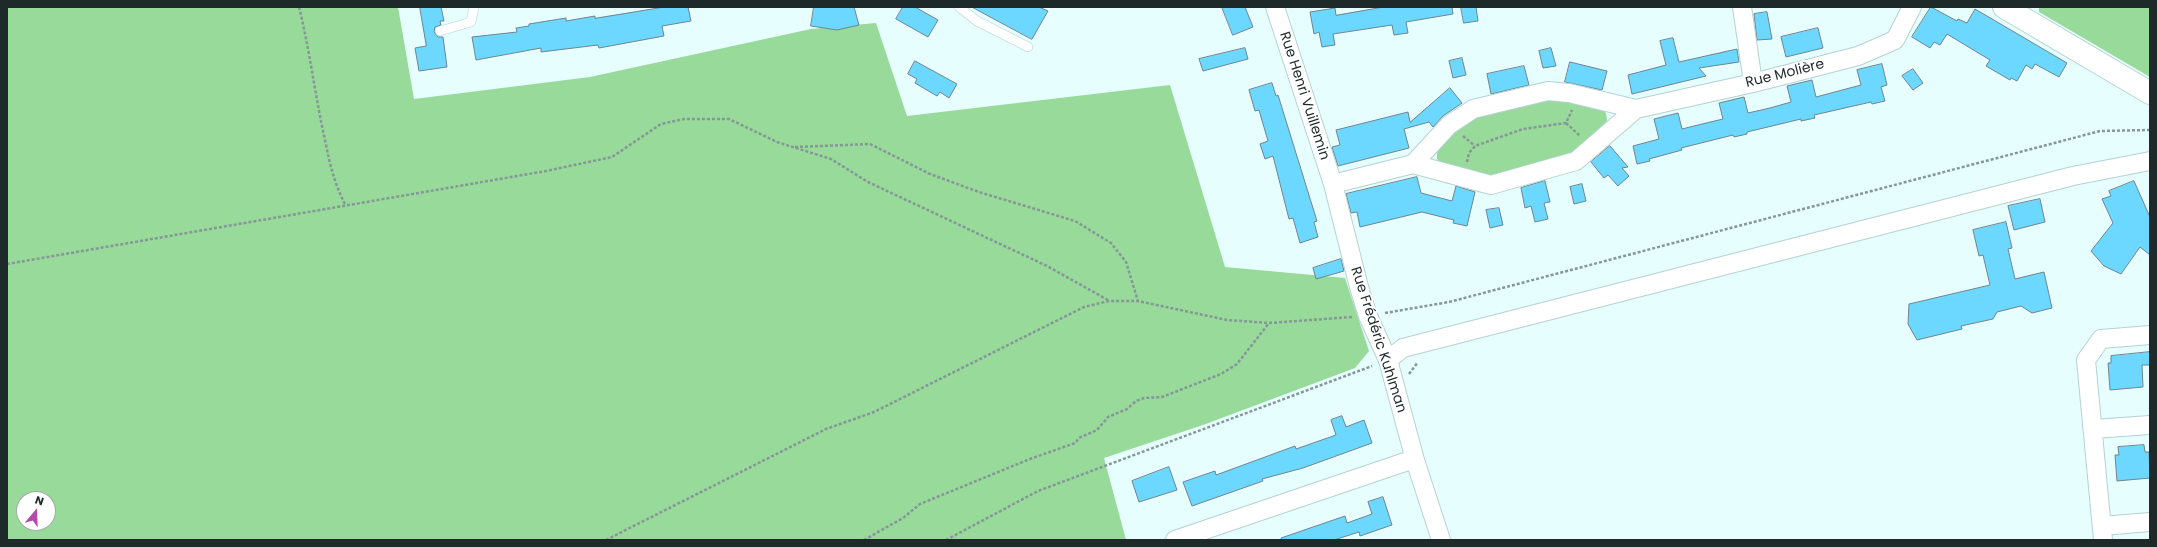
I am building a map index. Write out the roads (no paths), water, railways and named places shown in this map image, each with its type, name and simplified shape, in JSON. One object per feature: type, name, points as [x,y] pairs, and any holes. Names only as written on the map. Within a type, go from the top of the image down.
[{"type":"street","name":"Rue Henri Vuillemin","points":[[1275,7],[1333,184]]},
{"type":"street","points":[[1742,7],[1753,83]]},
{"type":"street","name":"Rue Molière","points":[[1413,164],[1449,125],[1473,109],[1548,91],[1578,95],[1636,109],[1753,83],[1858,56],[1894,40],[1912,7]]},
{"type":"street","points":[[2014,9],[2150,93]]},
{"type":"street","name":"Rue Molière","points":[[1333,184],[1413,164],[1492,184],[1576,161],[1636,109]]},
{"type":"street","points":[[1388,360],[1403,348],[2073,176],[2150,161]]},
{"type":"street","name":"Rue Frédéric Kuhlman","points":[[1333,184],[1359,287],[1368,316],[1388,360],[1415,460],[1441,540]]},
{"type":"street","points":[[2150,335],[2101,339],[2086,360],[2094,429],[2102,533],[2150,522]]},
{"type":"street","points":[[2094,429],[2150,425]]},
{"type":"street","points":[[1175,540],[1405,462],[1415,460]]},
{"type":"lane","points":[[440,31],[471,22],[474,7]]},
{"type":"lane","points":[[959,7],[976,21],[1028,48]]}]
